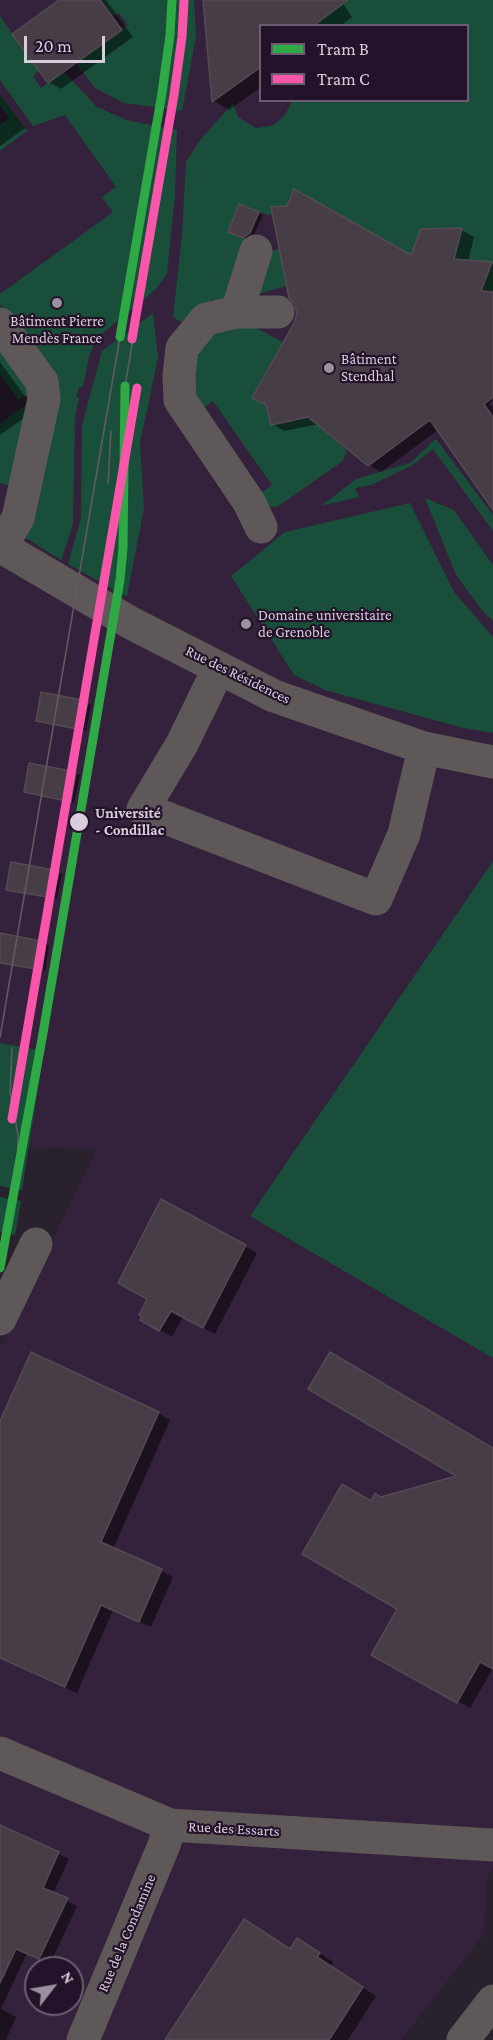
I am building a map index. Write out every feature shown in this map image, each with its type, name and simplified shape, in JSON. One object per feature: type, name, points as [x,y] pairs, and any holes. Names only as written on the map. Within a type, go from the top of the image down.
[{"type":"street","points":[[237,312],[256,251]]},
{"type":"street","points":[[261,527],[249,502],[180,400],[179,375],[182,348],[206,319],[237,312],[278,312]]},
{"type":"street","points":[[0,324],[42,382],[44,399],[18,518],[1,547]]},
{"type":"street","name":"Rue des Résidences","points":[[1,547],[114,613],[274,696],[424,748],[493,762]]},
{"type":"street","points":[[219,668],[182,744],[143,809],[376,899],[404,834],[424,748]]},
{"type":"street","points":[[0,1319],[36,1244]]},
{"type":"street","name":"Rue des Essarts","points":[[0,1753],[170,1825],[490,1848]]},
{"type":"street","name":"Rue de la Condamine","points":[[83,2040],[164,1845],[170,1825]]},
{"type":"street","points":[[463,2040],[493,2001]]},
{"type":"shaded area","name":"Domaine universitaire de Grenoble","points":[[0,0],[493,0],[493,1867],[486,1882],[484,1934],[401,2040],[0,2040],[0,1348],[97,1149],[0,1147]]},
{"type":"green space","points":[[100,0],[194,0],[196,37],[182,111],[124,103],[95,88],[76,63],[128,25],[119,13],[113,17]]},
{"type":"green space","points":[[332,0],[493,0],[493,292],[481,291],[492,262],[454,259],[462,228],[422,229],[393,299],[385,240],[295,189],[287,206],[272,207],[273,214],[268,215],[239,204],[228,232],[248,240],[224,300],[212,300],[181,322],[173,317],[182,235],[186,162],[201,139],[233,103],[238,117],[256,128],[274,125],[285,115],[292,102],[469,102],[469,24],[314,24]]},
{"type":"green space","points":[[0,16],[39,71],[33,76],[41,88],[64,72],[97,107],[126,120],[177,130],[175,195],[167,273],[157,288],[96,339],[89,357],[83,387],[79,387],[76,397],[79,398],[75,417],[73,525],[61,560],[26,538],[59,398],[53,379],[0,304],[0,294],[113,212],[102,197],[116,187],[65,115],[33,126],[0,80]]},
{"type":"green space","points":[[0,94],[27,131],[0,151],[0,125],[9,118],[0,105]]},
{"type":"green space","points":[[279,249],[287,286],[258,294],[269,251]]},
{"type":"green space","points":[[153,313],[158,358],[140,443],[144,508],[127,597],[68,564],[81,518],[82,425],[102,351]]},
{"type":"green space","points":[[245,322],[283,342],[253,398],[266,406],[271,425],[346,410],[327,433],[347,450],[343,461],[277,507],[265,506],[258,495],[272,485],[213,401],[197,412],[183,370],[197,340]]},
{"type":"green space","points":[[0,344],[33,390],[19,400],[0,374]]},
{"type":"green space","points":[[35,398],[15,487],[0,483],[0,424]]},
{"type":"green space","points":[[436,439],[493,515],[493,531],[433,449],[413,465],[371,485],[355,488],[359,497],[321,506],[356,479],[410,463]]},
{"type":"green space","points":[[425,498],[454,510],[493,565],[493,621],[481,609],[456,575]]},
{"type":"green space","points":[[410,503],[454,592],[493,637],[493,733],[463,728],[325,690],[294,675],[231,576],[285,532]]},
{"type":"green space","points":[[493,861],[493,1358],[250,1216]]},
{"type":"green space","points":[[0,1043],[44,1051],[22,1190],[0,1186]]},
{"type":"green space","points":[[0,1197],[21,1201],[15,1235],[0,1232]]},
{"type":"building","points":[[59,0],[100,0],[122,30],[48,83],[12,34]]},
{"type":"building","points":[[203,0],[348,0],[316,24],[259,24],[259,68],[212,102]]},
{"type":"building","points":[[294,189],[411,255],[421,229],[462,228],[454,259],[492,262],[481,291],[493,292],[493,397],[484,404],[493,417],[493,510],[430,420],[368,466],[308,417],[271,425],[266,405],[252,398],[294,323],[297,313],[294,303],[289,298],[271,207],[287,206]]},
{"type":"building","points":[[239,204],[259,212],[250,233],[243,238],[228,232]]},
{"type":"building","points":[[41,692],[88,701],[82,730],[36,721]]},
{"type":"building","points":[[29,763],[76,772],[71,802],[24,792]]},
{"type":"building","points":[[11,862],[59,871],[53,898],[6,890]]},
{"type":"building","points":[[0,933],[46,942],[42,970],[0,963]]},
{"type":"building","points":[[161,1199],[246,1245],[203,1328],[171,1311],[159,1331],[140,1320],[142,1316],[139,1315],[147,1299],[118,1283]]},
{"type":"building","points":[[31,1352],[159,1412],[101,1542],[162,1569],[139,1622],[101,1605],[65,1687],[0,1658],[0,1421]]},
{"type":"building","points":[[330,1352],[493,1448],[493,1669],[480,1662],[457,1703],[371,1655],[397,1609],[302,1554],[342,1484],[371,1501],[375,1493],[381,1497],[456,1476],[308,1389]]},
{"type":"building","points":[[0,1825],[59,1852],[43,1888],[68,1898],[40,1956],[32,1956],[16,1949],[0,1983]]},
{"type":"building","points":[[244,1919],[290,1949],[297,1938],[320,1953],[317,1957],[363,1987],[329,2040],[165,2040]]},
{"type":"tram line","name":"B","points":[[120,337],[162,93],[172,0]]},
{"type":"tram line","name":"C","points":[[132,339],[174,95],[182,37],[184,1]]},
{"type":"tram line","points":[[125,386],[172,112]]},
{"type":"tram line","points":[[0,1037],[120,337]]},
{"type":"tram line","name":"B","points":[[0,1268],[42,1039],[120,580],[123,548],[125,386]]},
{"type":"tram line","name":"C","points":[[12,1119],[137,388]]},
{"type":"tram line","points":[[108,484],[111,431]]},
{"type":"tram line","points":[[12,1048],[10,1092],[18,1135],[17,1179]]},
{"type":"place","name":"Bâtiment Pierre Mendès France","points":[[57,303]]},
{"type":"place","name":"Bâtiment Stendhal","points":[[329,368]]},
{"type":"place","name":"Domaine universitaire de Grenoble","points":[[246,624]]},
{"type":"place","name":"Université - Condillac","points":[[79,822]]}]
